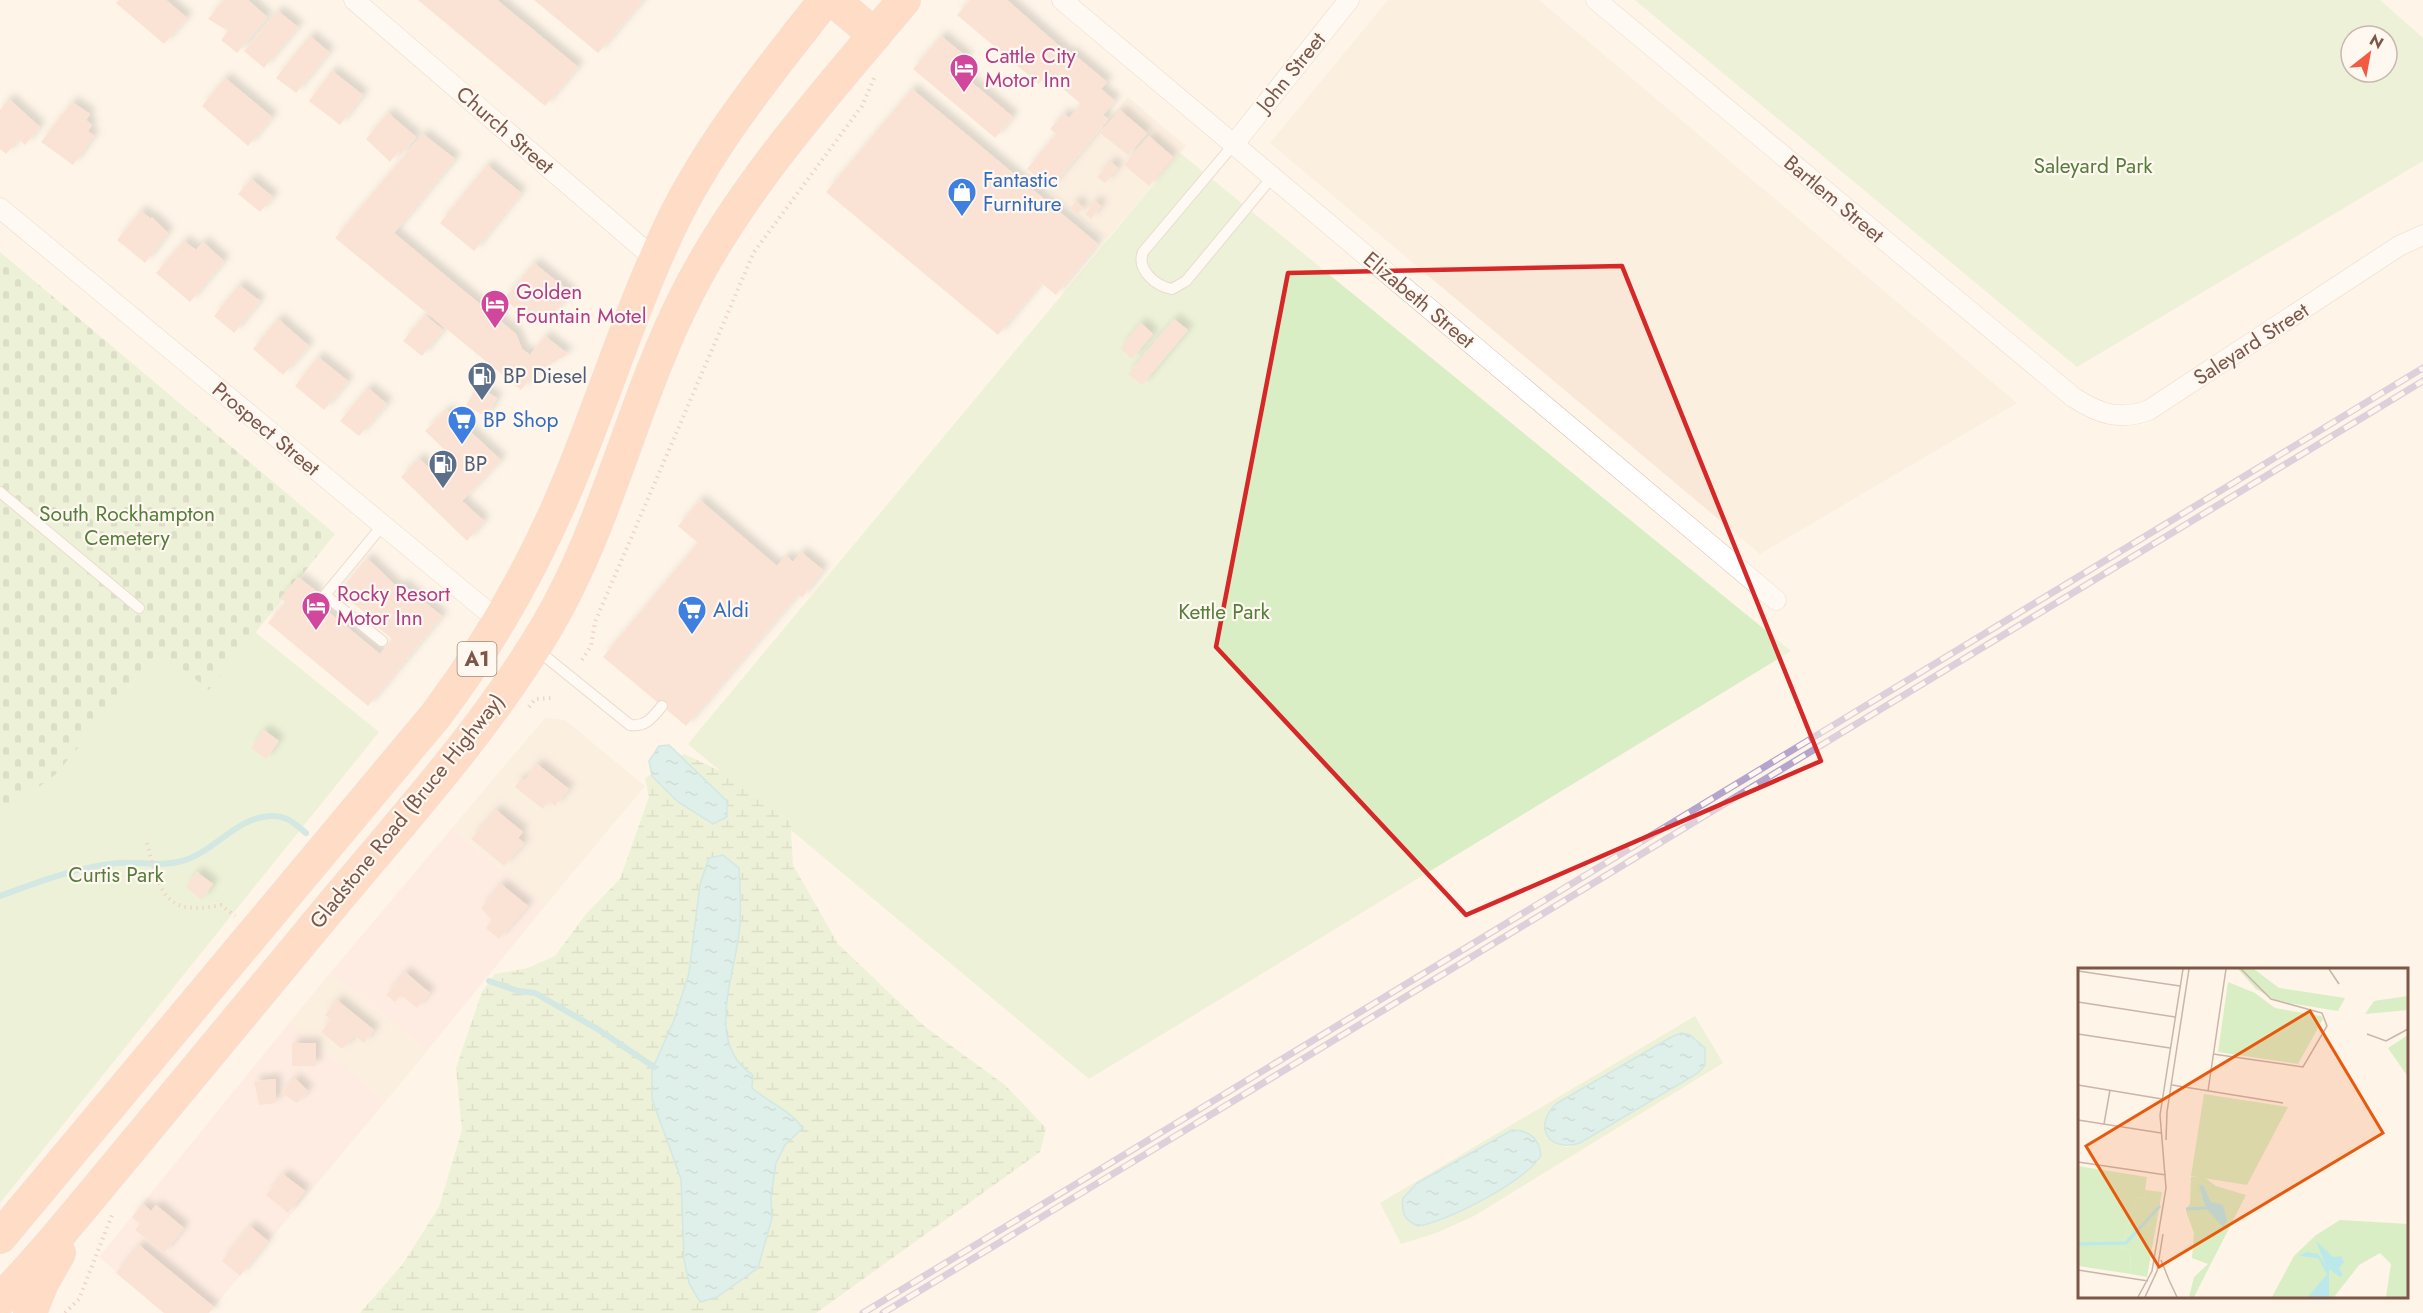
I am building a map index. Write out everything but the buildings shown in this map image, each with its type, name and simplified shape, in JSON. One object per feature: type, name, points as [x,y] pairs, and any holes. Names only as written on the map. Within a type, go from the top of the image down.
[{"type":"highway","name":"Gladstone Road (Bruce Highway)","points":[[0,1237],[436,715],[471,669],[500,622],[566,489],[670,228],[714,148],[739,110],[825,0]]},
{"type":"highway","points":[[833,0],[875,35]]},
{"type":"highway","name":"Gladstone Road (Bruce Highway)","points":[[0,1300],[91,1196],[424,794],[511,681],[557,608],[584,552],[666,341],[694,280],[732,219],[796,131],[904,0]]},
{"type":"highway","name":"Prospect Street","points":[[500,622],[534,647]]},
{"type":"highway","points":[[30,1313],[42,1283],[91,1196]]},
{"type":"street","name":"Church Street","points":[[354,0],[656,260]]},
{"type":"street","name":"Elizabeth Street","points":[[1062,0],[1776,600]]},
{"type":"street","name":"John Street","points":[[1234,144],[1349,0]]},
{"type":"street","name":"Bartlem Street","points":[[1596,0],[2073,397]]},
{"type":"street","name":"Prospect Street","points":[[0,208],[500,622]]},
{"type":"street","name":"Saleyard Street","points":[[2073,397],[2104,414],[2118,417],[2149,410],[2389,253],[2423,235]]},
{"type":"lane","points":[[1234,144],[1143,252],[1141,257],[1144,271],[1153,280],[1165,288],[1172,289],[1186,281],[1273,176]]},
{"type":"lane","points":[[0,492],[139,608]]},
{"type":"lane","points":[[381,641],[325,595],[382,526]]},
{"type":"lane","points":[[534,647],[630,725],[641,726],[662,706]]},
{"type":"path","points":[[582,660],[591,646],[595,622],[663,460],[714,349],[743,273],[754,252],[862,106],[879,69]]},
{"type":"path","points":[[147,843],[161,892],[176,903],[198,909],[221,905],[240,920]]},
{"type":"highlighted area","points":[[1622,266],[1821,761],[1466,915],[1216,647],[1288,273]]},
{"type":"shaded area","points":[[1388,0],[1539,0],[2017,403],[1760,554],[1270,143]]},
{"type":"shaded area","points":[[1128,97],[1186,146],[1106,240],[1049,191]]},
{"type":"shaded area","points":[[545,718],[565,720],[645,786],[545,906],[452,828]]},
{"type":"shaded area","points":[[452,828],[545,906],[427,1051],[331,972]]},
{"type":"shaded area","points":[[331,972],[427,1051],[386,1101],[290,1022]]},
{"type":"shaded area","points":[[290,1022],[386,1101],[209,1313],[164,1313],[99,1257]]},
{"type":"green space","name":"Saleyard Park","points":[[1635,0],[2380,0],[2423,38],[2423,161],[2077,367]]},
{"type":"green space","name":"Kettle Park","points":[[1180,153],[1791,651],[1089,1079],[688,744]]},
{"type":"green space","name":"South Rockhampton Cemetery","points":[[0,252],[335,534],[209,690],[159,650],[56,774],[0,817]]},
{"type":"green space","name":"Curtis Park","points":[[255,632],[379,732],[0,1203],[0,817],[56,774],[159,650],[209,689]]},
{"type":"green space","points":[[684,754],[759,789],[790,814],[793,865],[838,944],[924,1026],[1005,1085],[1046,1128],[1040,1152],[816,1313],[360,1313],[402,1265],[439,1207],[462,1130],[456,1068],[482,992],[495,974],[528,968],[555,956],[586,914],[620,879],[649,797],[645,778]]},
{"type":"green space","points":[[1695,1016],[1723,1063],[1474,1216],[1436,1233],[1401,1244],[1380,1203]],"holes":[[[1705,1048],[1705,1065],[1580,1143],[1568,1147],[1557,1145]],[[1540,1146],[1541,1155],[1538,1162],[1472,1205],[1429,1225]]]},
{"type":"water","points":[[669,745],[727,801],[727,817],[713,824],[678,802],[652,776],[649,761],[659,746]]},
{"type":"water","points":[[723,855],[739,868],[740,893],[739,933],[726,1010],[726,1029],[730,1046],[738,1062],[753,1075],[752,1088],[792,1116],[803,1128],[785,1145],[776,1163],[771,1196],[772,1218],[758,1268],[717,1297],[700,1302],[689,1283],[684,1260],[681,1179],[652,1099],[652,1070],[674,1020],[689,973],[700,884],[709,858]]},
{"type":"water","points":[[1682,1033],[1690,1035],[1705,1048],[1705,1065],[1698,1073],[1580,1143],[1559,1144],[1547,1135],[1546,1120],[1549,1112],[1557,1103]]},
{"type":"water","points":[[1512,1130],[1528,1133],[1538,1144],[1541,1155],[1534,1165],[1504,1187],[1466,1209],[1418,1226],[1409,1221],[1403,1212],[1403,1198],[1417,1183]]},
{"type":"waterway","points":[[0,896],[58,876],[103,865],[166,864],[182,861],[194,857],[236,829],[258,818],[270,816],[285,818],[306,833]]},
{"type":"waterway","points":[[489,981],[518,991],[535,993],[599,1030],[654,1067]]},
{"type":"railway","points":[[863,1313],[2423,368]]},
{"type":"railway","points":[[883,1313],[2423,381]]},
{"type":"place","name":"Cattle City Motor Inn","points":[[964,94]]},
{"type":"place","name":"Fantastic Furniture","points":[[962,218]]},
{"type":"place","name":"Golden Fountain Motel","points":[[495,330]]},
{"type":"place","name":"BP Diesel","points":[[482,402]]},
{"type":"place","name":"BP Shop","points":[[462,446]]},
{"type":"place","name":"BP","points":[[443,490]]},
{"type":"place","name":"Rocky Resort Motor Inn","points":[[316,632]]},
{"type":"place","name":"Aldi","points":[[692,636]]}]
